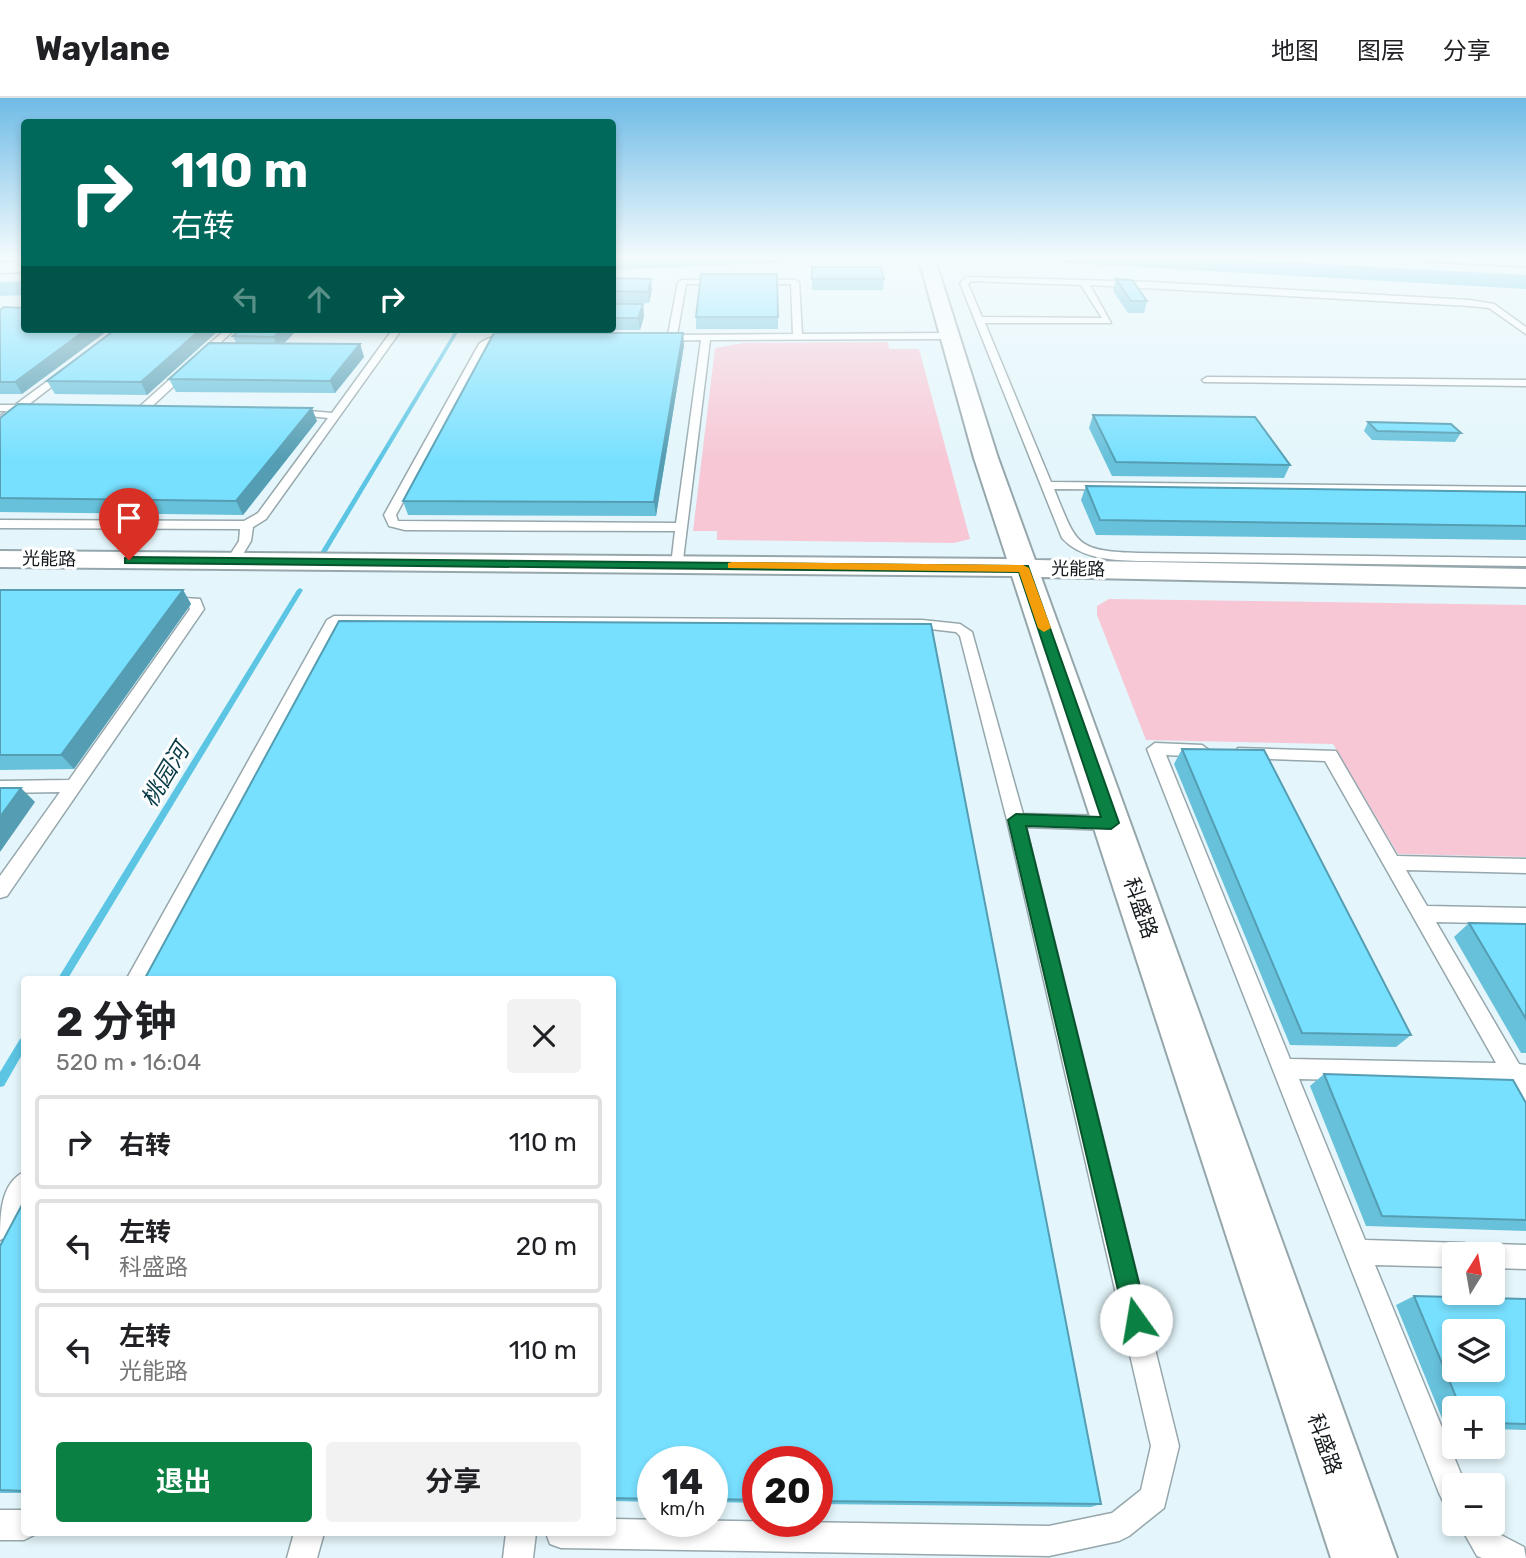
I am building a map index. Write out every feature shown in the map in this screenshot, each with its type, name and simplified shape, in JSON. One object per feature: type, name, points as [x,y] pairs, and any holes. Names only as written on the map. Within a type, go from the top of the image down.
[{"type":"street","name":"科盛路","points":[[962,324],[986,458],[1364,1558]]},
{"type":"street","name":"光能路","points":[[0,559],[1023,568],[1526,578]]},
{"type":"lane","points":[[672,338],[674,324]]},
{"type":"lane","points":[[797,324],[798,337]]},
{"type":"lane","points":[[964,324],[1046,485],[1068,538],[1078,548],[1114,556],[1526,562]]},
{"type":"lane","points":[[645,338],[798,337],[1044,324]]},
{"type":"lane","points":[[142,410],[227,333]]},
{"type":"lane","points":[[0,524],[247,525],[262,516],[395,333]]},
{"type":"lane","points":[[520,338],[493,339],[484,344],[390,515],[393,523],[405,526],[681,527]]},
{"type":"lane","points":[[677,565],[706,338]]},
{"type":"lane","points":[[0,421],[80,361]]},
{"type":"lane","points":[[1207,380],[1526,383]]},
{"type":"lane","points":[[0,408],[45,408]]},
{"type":"lane","points":[[128,410],[168,410]]},
{"type":"lane","points":[[272,411],[323,413],[334,417]]},
{"type":"lane","points":[[1046,485],[1526,490]]},
{"type":"lane","points":[[232,561],[245,541],[247,525]]},
{"type":"lane","points":[[0,891],[197,609],[195,603],[187,601],[146,600]]},
{"type":"lane","points":[[138,976],[334,620],[922,624],[960,628],[967,635],[1016,820],[1166,1446],[1154,1498],[1119,1526],[1049,1541],[616,1534]]},
{"type":"lane","points":[[1446,1473],[1155,750],[1330,755],[1391,863],[1520,1074],[1526,1096]]},
{"type":"lane","points":[[0,788],[74,786]]},
{"type":"lane","points":[[1016,820],[1111,823]]},
{"type":"lane","points":[[1391,863],[1526,866]]},
{"type":"lane","points":[[1422,914],[1526,916]]},
{"type":"lane","points":[[1284,1069],[1520,1074]]},
{"type":"lane","points":[[0,1228],[21,1190]]},
{"type":"lane","points":[[1357,1252],[1442,1254]]},
{"type":"lane","points":[[1505,1256],[1526,1256]]},
{"type":"lane","points":[[0,1525],[21,1525]]},
{"type":"lane","points":[[302,1558],[308,1536]]},
{"type":"lane","points":[[518,1558],[522,1536]]},
{"type":"lane","points":[[1482,1536],[1488,1545],[1513,1558]]},
{"type":"shaded area","points":[[888,342],[889,349],[919,349],[970,539],[954,543],[717,540],[717,531],[693,531],[715,348],[744,343]]},
{"type":"shaded area","points":[[1109,599],[1526,605],[1526,857],[1398,854],[1333,744],[1146,740],[1097,615],[1097,606]]},
{"type":"building","points":[[0,324],[21,324],[21,333],[82,333],[15,382],[0,382]]},
{"type":"building","points":[[111,333],[196,333],[141,382],[47,381]]},
{"type":"building","points":[[236,333],[278,333],[274,337],[233,336]]},
{"type":"building","points":[[494,333],[683,333],[654,502],[403,501]]},
{"type":"building","points":[[209,343],[360,344],[330,381],[169,379]]},
{"type":"building","points":[[18,404],[312,408],[236,501],[0,498],[0,418]]},
{"type":"building","points":[[1093,415],[1255,417],[1290,465],[1116,462]]},
{"type":"building","points":[[1368,422],[1451,424],[1461,433],[1377,431]]},
{"type":"building","points":[[1086,486],[1526,492],[1526,526],[1100,520]]},
{"type":"building","points":[[0,590],[183,590],[61,755],[0,755]]},
{"type":"building","points":[[339,621],[931,624],[1101,1504],[833,1501],[833,1446],[742,1446],[742,1500],[728,1499],[728,1446],[637,1446],[637,1499],[616,1498],[616,976],[146,976]]},
{"type":"building","points":[[1182,749],[1264,750],[1411,1035],[1302,1033]]},
{"type":"building","points":[[0,788],[21,788],[0,817]]},
{"type":"building","points":[[1469,923],[1526,924],[1526,1019]]},
{"type":"building","points":[[1324,1074],[1513,1080],[1526,1103],[1526,1220],[1382,1216]]},
{"type":"building","points":[[21,1207],[21,1491],[0,1490],[0,1246]]},
{"type":"building","points":[[1414,1296],[1442,1297],[1442,1306],[1505,1306],[1505,1298],[1526,1299],[1526,1424],[1505,1423],[1505,1396],[1456,1396],[1450,1382],[1505,1382],[1505,1319],[1442,1319],[1442,1363]]},
{"type":"waterway","name":"桃园河","points":[[323,553],[456,333]]},
{"type":"waterway","name":"桃园河","points":[[64,976],[300,590]]},
{"type":"waterway","name":"桃园河","points":[[0,1082],[21,1047]]},
{"type":"slow traffic","points":[[732,566],[1023,568],[1044,628]]},
{"type":"route","points":[[129,560],[1023,568],[1111,823],[1016,820],[1136,1320]]}]
